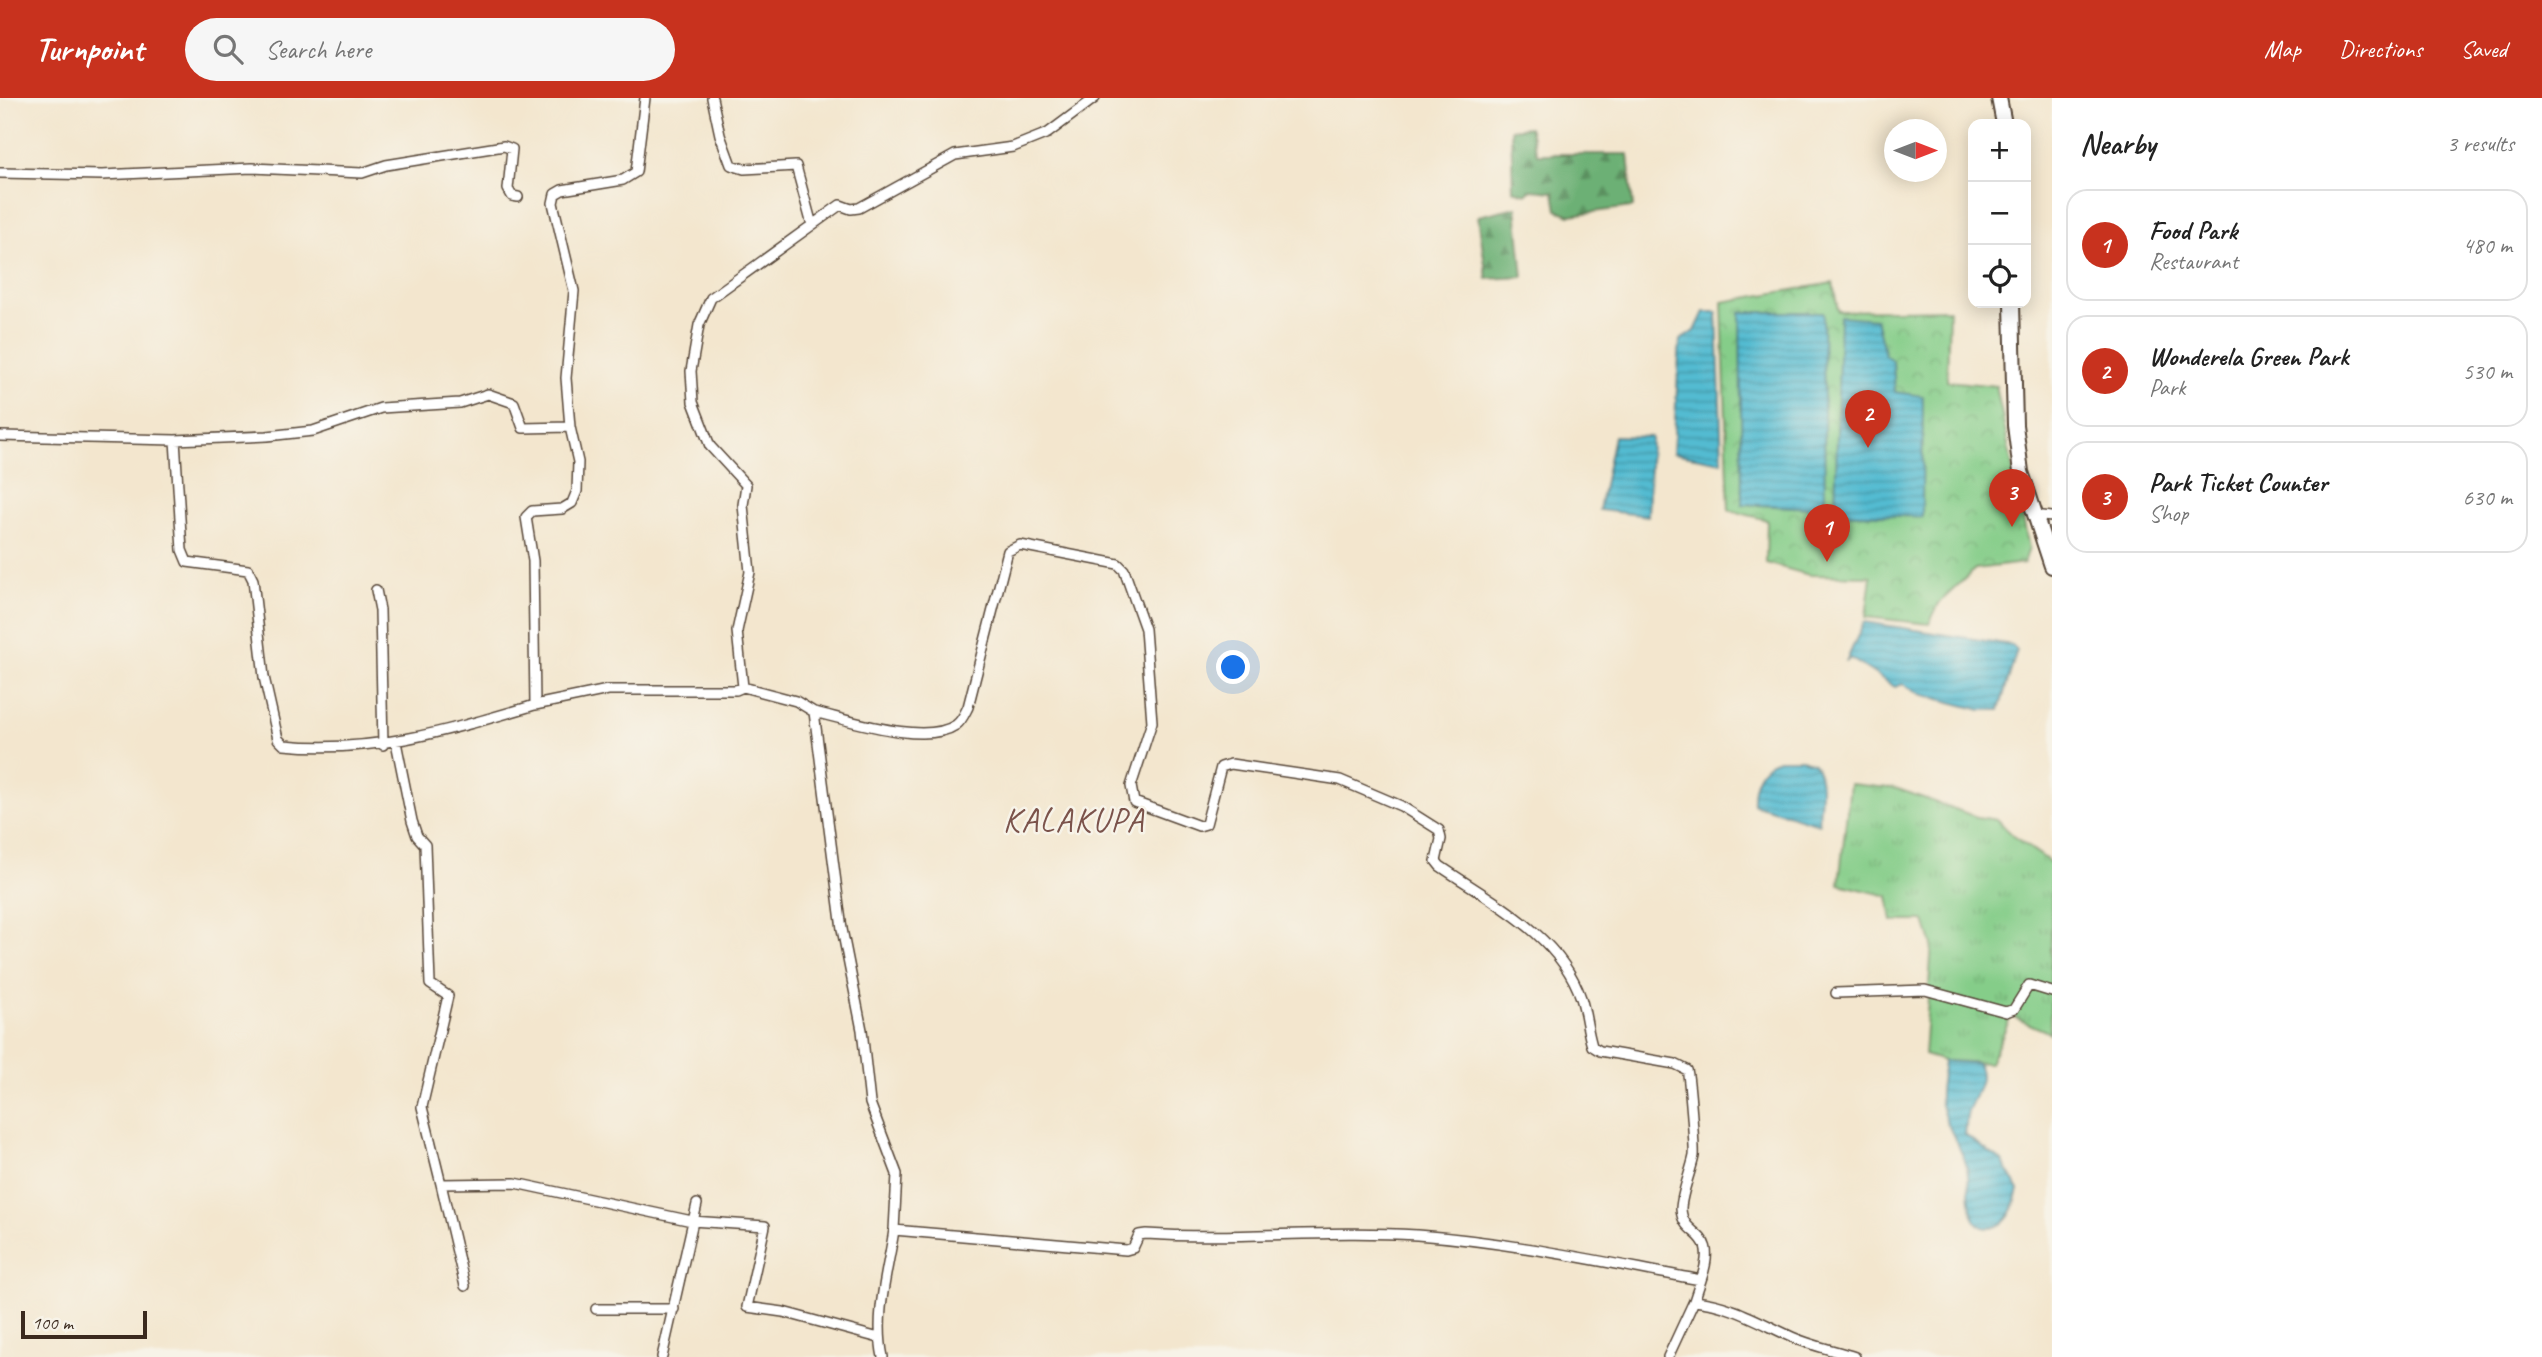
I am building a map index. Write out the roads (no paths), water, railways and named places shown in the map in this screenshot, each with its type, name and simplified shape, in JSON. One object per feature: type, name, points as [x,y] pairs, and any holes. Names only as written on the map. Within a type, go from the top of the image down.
[{"type":"main road","points":[[1999,98],[2003,119]]},
{"type":"main road","points":[[2012,308],[2015,425],[2021,472],[2032,514],[2052,566]]},
{"type":"street","points":[[535,705],[533,561],[526,517],[533,511],[562,509],[572,503],[577,491],[578,462],[570,427],[566,378],[574,291],[552,203],[555,194],[623,180],[636,172],[645,98]]},
{"type":"street","points":[[712,98],[720,135],[731,165],[744,169],[790,164],[796,166],[812,225]]},
{"type":"street","points":[[743,687],[737,631],[750,572],[743,505],[746,485],[710,446],[693,402],[693,343],[710,298],[840,205],[851,209],[859,208],[955,155],[1013,147],[1048,133],[1095,98]]},
{"type":"street","points":[[0,173],[102,175],[252,168],[362,173],[386,165],[504,146],[512,149],[508,189],[512,195],[518,197]]},
{"type":"street","points":[[0,436],[175,440],[313,431],[381,408],[460,403],[488,394],[514,403],[523,428],[570,427]]},
{"type":"street","points":[[175,440],[182,550],[187,562],[248,570],[253,580],[264,677],[278,739],[284,745],[383,745],[535,705],[608,690],[736,690],[743,687],[796,701],[814,712],[896,730],[928,733],[960,723],[968,707],[1008,551],[1020,545],[1118,564],[1124,570],[1145,629],[1150,662],[1152,722],[1131,786],[1134,802],[1199,826],[1206,824],[1217,776],[1221,767],[1231,764],[1340,780],[1401,806],[1439,831],[1441,839],[1436,861],[1440,866],[1538,935],[1563,963],[1581,997],[1592,1046],[1600,1051],[1675,1064],[1686,1070],[1689,1075],[1694,1151],[1681,1207],[1684,1219],[1706,1247],[1709,1258],[1694,1301],[1668,1357]]},
{"type":"street","points":[[2032,514],[2052,517]]},
{"type":"street","points":[[376,590],[380,610],[383,745]]},
{"type":"street","points":[[814,712],[842,929],[862,1030],[870,1103],[897,1174],[894,1230],[881,1301],[879,1338],[883,1357]]},
{"type":"street","points":[[396,742],[412,821],[417,836],[425,845],[430,984],[448,996],[422,1107],[465,1286]]},
{"type":"street","points":[[1836,993],[1925,990],[2006,1012],[2014,1009],[2029,985],[2052,992]]},
{"type":"street","points":[[441,1184],[515,1183],[692,1221],[765,1226],[747,1303],[750,1309],[783,1311],[879,1338]]},
{"type":"street","points":[[662,1357],[674,1309],[677,1279],[697,1204]]},
{"type":"street","points":[[894,1230],[1126,1250],[1133,1248],[1139,1235],[1146,1234],[1417,1235],[1541,1250],[1701,1280]]},
{"type":"street","points":[[1694,1301],[1711,1302],[1748,1315],[1794,1338],[1855,1357]]},
{"type":"street","points":[[596,1309],[674,1309]]},
{"type":"water","points":[[1704,312],[1717,312],[1722,462],[1673,453],[1680,340],[1695,331]]},
{"type":"water","points":[[1740,312],[1823,312],[1825,509],[1742,504]]},
{"type":"water","points":[[1840,316],[1876,319],[1885,355],[1893,361],[1895,392],[1923,396],[1922,517],[1835,513]]},
{"type":"water","points":[[1614,436],[1651,437],[1648,516],[1599,510]]},
{"type":"water","points":[[1864,622],[2012,645],[2017,650],[1999,710],[1981,710],[1920,694],[1903,684],[1895,687],[1850,658],[1846,662]]},
{"type":"water","points":[[1779,759],[1802,759],[1814,763],[1821,785],[1819,824],[1753,804],[1758,776],[1766,766]]},
{"type":"water","points":[[1944,1061],[1977,1063],[1981,1076],[1979,1088],[1968,1112],[1965,1135],[2002,1161],[2019,1190],[2009,1216],[1997,1226],[1986,1228],[1978,1224],[1973,1216],[1966,1164],[1944,1115],[1940,1099]]},
{"type":"place","name":"Wonderela Green Park","points":[[1868,448]]},
{"type":"place","name":"Park Ticket Counter","points":[[2012,527]]},
{"type":"place","name":"Food Park","points":[[1827,562]]},
{"type":"district","name":"KALAKUPA","points":[[1074,820]]}]
